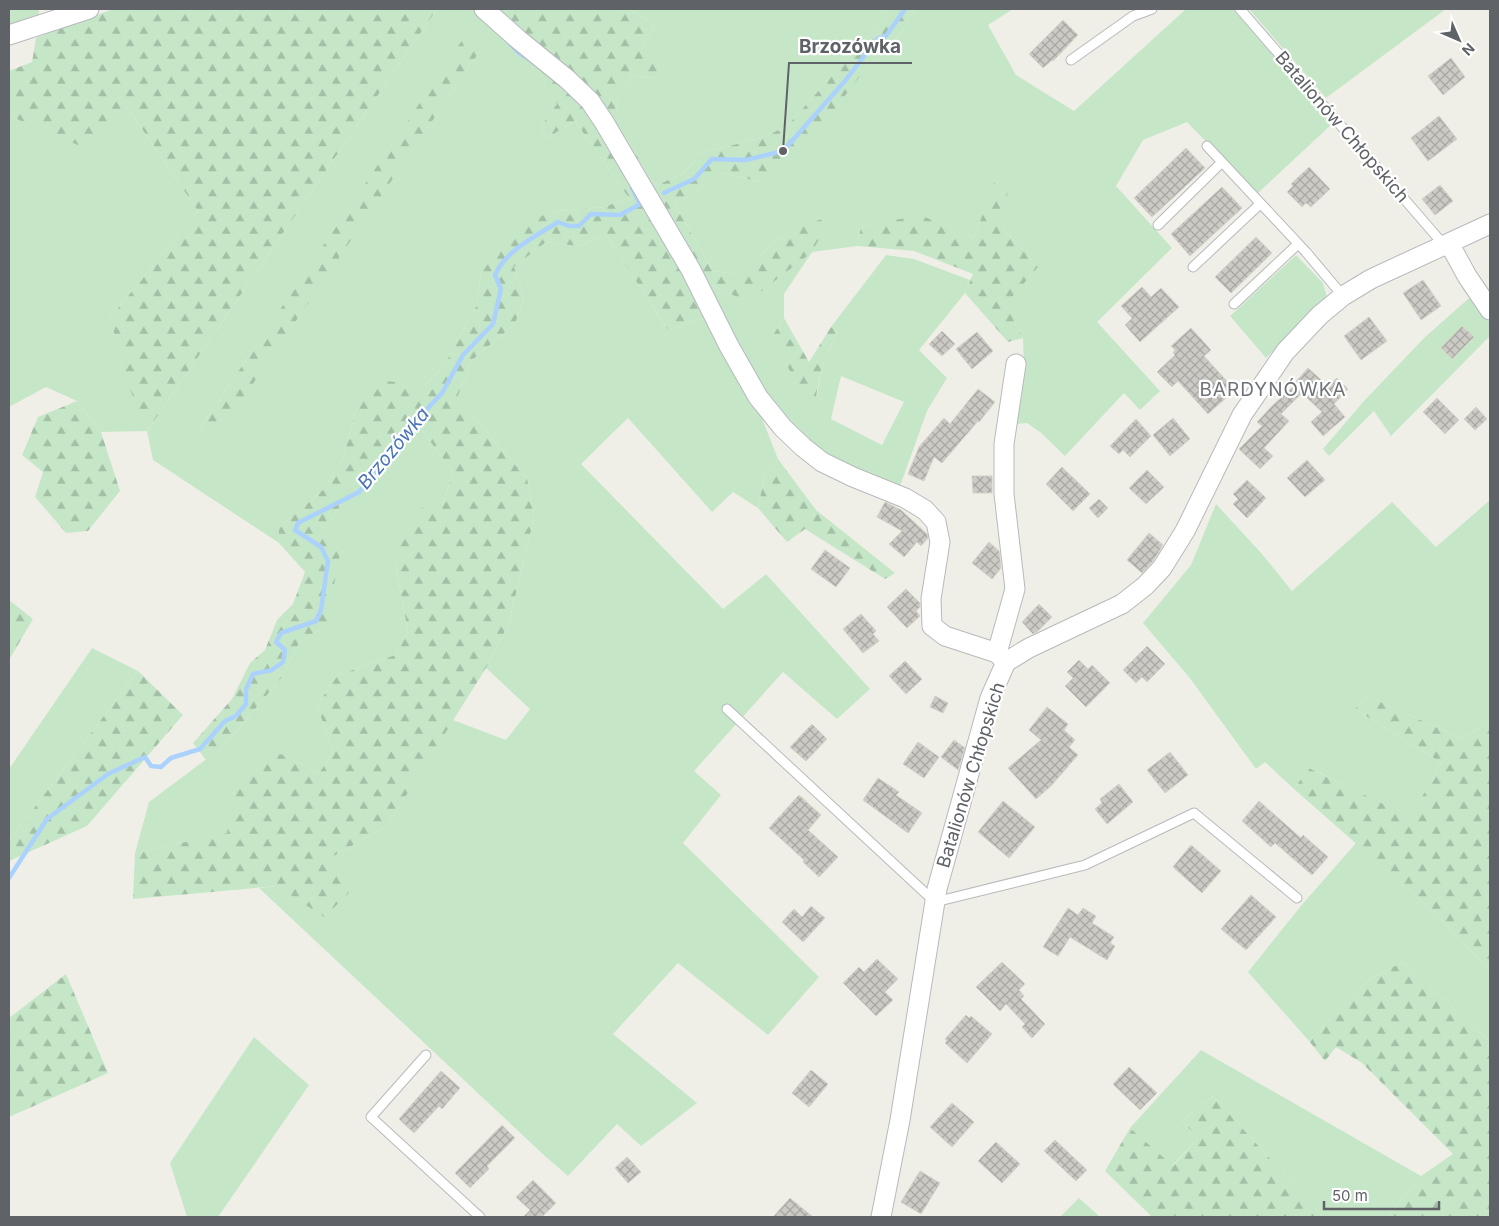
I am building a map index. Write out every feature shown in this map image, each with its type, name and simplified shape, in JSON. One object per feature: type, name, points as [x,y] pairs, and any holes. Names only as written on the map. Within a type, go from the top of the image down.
[{"type":"street","points":[[9,35],[90,9]]},
{"type":"street","points":[[484,9],[567,79],[590,101],[691,270],[729,346],[758,397],[783,428],[822,462],[905,498],[925,510],[936,522],[940,542],[930,599],[932,626],[945,636],[1002,657],[1015,588],[1004,494],[1004,444],[1016,364]]},
{"type":"street","points":[[1447,244],[1490,224]]},
{"type":"street","name":"Batalionów Chłopskich","points":[[881,1217],[900,1120],[937,889],[1002,657],[1029,648],[1122,604],[1145,586],[1162,568],[1185,531],[1242,415],[1261,386],[1285,352],[1320,316],[1343,296],[1371,279],[1447,244],[1466,276],[1490,310]]},
{"type":"lane","points":[[1071,60],[1133,16],[1152,9]]},
{"type":"lane","name":"Batalionów Chłopskich","points":[[1240,9],[1447,244]]},
{"type":"lane","points":[[1206,146],[1298,244],[1343,296]]},
{"type":"lane","points":[[1158,225],[1222,162]]},
{"type":"lane","points":[[1193,266],[1260,204]]},
{"type":"lane","points":[[1234,304],[1298,244]]},
{"type":"lane","points":[[727,709],[935,902],[1085,865],[1194,813],[1297,898]]},
{"type":"lane","points":[[426,1055],[371,1116],[480,1217]]},
{"type":"green space","points":[[9,9],[39,9],[39,19],[9,29]]},
{"type":"green space","points":[[113,9],[437,9],[147,431],[128,384],[110,318],[198,211],[127,107],[78,145],[17,119],[9,109],[9,71],[32,62],[36,38]]},
{"type":"green space","points":[[437,9],[478,9],[551,73],[543,85],[557,104],[541,126],[547,138],[575,121],[629,198],[604,207],[548,212],[481,272],[477,305],[444,366],[425,385],[357,406],[343,458],[324,489],[279,528],[279,543],[153,460],[147,431]],"holes":[[[465,37],[482,48],[216,437],[200,428]]]},
{"type":"green space","points":[[496,9],[629,9],[655,26],[640,52],[663,70],[659,79],[632,75],[617,101],[619,126],[655,186],[684,173],[702,153],[764,137],[787,126],[882,20],[887,9],[915,9],[897,40],[871,62],[797,158],[761,182],[722,173],[675,205],[713,271],[736,274],[792,229],[831,216],[812,252],[754,297],[737,297],[705,282],[707,317],[668,330],[606,235],[578,246],[546,242],[514,267],[524,297],[515,324],[472,360],[457,398],[527,478],[534,518],[509,623],[486,668],[387,826],[325,861],[349,893],[324,917],[277,886],[133,899],[135,853],[227,833],[234,791],[258,762],[281,754],[319,773],[333,753],[317,705],[338,675],[395,655],[408,632],[395,562],[399,532],[423,507],[441,509],[453,472],[421,429],[396,440],[351,487],[333,518],[320,530],[340,554],[326,626],[299,643],[282,677],[224,746],[206,760],[193,743],[232,699],[250,663],[265,650],[277,620],[293,604],[305,572],[279,543],[279,528],[324,489],[343,458],[357,406],[377,380],[425,385],[444,366],[477,305],[481,272],[517,232],[548,212],[604,207],[629,198],[575,121],[547,138],[541,126],[557,104],[543,85],[551,73]]},
{"type":"green space","points":[[629,9],[887,9],[882,20],[787,126],[764,137],[702,153],[684,173],[655,186],[619,126],[617,101],[632,75],[659,79],[640,52],[655,26]]},
{"type":"green space","points":[[915,9],[1013,9],[988,25],[1016,75],[1074,111],[1186,9],[1233,9],[1332,124],[1257,194],[1187,122],[1143,140],[1116,186],[1172,248],[1097,322],[1160,391],[1140,410],[1124,393],[1065,456],[1040,432],[1027,423],[1015,424],[1024,369],[1023,338],[1005,304],[1038,267],[1002,227],[994,184],[974,238],[920,216],[861,227],[857,246],[812,252],[784,294],[784,318],[773,335],[817,396],[821,370],[837,331],[831,327],[886,255],[914,259],[970,280],[965,293],[919,350],[947,378],[927,411],[899,489],[805,444],[764,392],[705,282],[737,297],[792,229],[736,274],[713,271],[675,205],[722,173],[761,182],[871,62],[897,40]],"holes":[[[841,376],[904,402],[882,445],[831,419]]]},
{"type":"green space","points":[[1249,9],[1446,9],[1326,98]]},
{"type":"green space","points":[[465,36],[482,48],[216,438],[200,428]]},
{"type":"green space","points":[[127,107],[198,211],[110,318],[147,431],[101,432],[77,401],[46,387],[9,407],[9,109],[17,119]]},
{"type":"green space","points":[[994,183],[1008,190],[1002,227],[1038,267],[1006,304],[1023,338],[1008,342],[965,293],[973,274],[914,251],[857,246],[861,227],[920,215],[974,238]]},
{"type":"green space","points":[[606,235],[668,330],[707,317],[759,411],[778,459],[765,473],[758,508],[733,492],[712,512],[628,418],[581,464],[723,609],[766,574],[870,689],[837,719],[783,672],[694,771],[721,795],[683,843],[819,977],[768,1035],[678,963],[613,1034],[697,1103],[641,1146],[617,1124],[568,1176],[259,888],[277,886],[387,826],[453,720],[506,740],[530,709],[486,668],[509,623],[534,518],[527,478],[457,398],[472,360],[515,324],[524,297],[514,267],[546,242],[578,246]]},
{"type":"green space","points":[[1296,255],[1323,283],[1327,297],[1266,358],[1230,316]]},
{"type":"green space","points":[[1476,292],[1490,312],[1490,336],[1391,436],[1374,411],[1329,456],[1323,449],[1363,402],[1425,337]]},
{"type":"green space","points":[[784,318],[809,362],[831,327],[837,331],[821,370],[816,397],[796,384],[773,335]]},
{"type":"green space","points":[[77,401],[101,432],[120,491],[88,531],[66,533],[35,497],[43,472],[22,455],[38,417]]},
{"type":"green space","points":[[421,429],[453,472],[441,509],[395,562],[408,632],[395,655],[338,675],[317,705],[333,753],[319,773],[281,754],[234,791],[228,833],[135,853],[149,802],[224,746],[282,677],[299,643],[326,626],[320,530],[333,518],[351,487],[396,440]]},
{"type":"green space","points":[[778,459],[816,510],[895,573],[885,579],[805,529],[787,542],[758,508],[765,473]]},
{"type":"green space","points":[[1490,500],[1490,721],[1462,739],[1368,696],[1355,709],[1442,763],[1410,818],[1310,768],[1294,789],[1265,762],[1256,769],[1189,677],[1143,623],[1191,565],[1216,504],[1262,554],[1292,591],[1392,502],[1436,547]]},
{"type":"green space","points":[[9,600],[33,619],[9,660]]},
{"type":"green space","points":[[92,648],[138,671],[9,841],[9,769]]},
{"type":"green space","points":[[138,671],[183,715],[87,826],[9,861],[9,841]]},
{"type":"green space","points":[[1368,696],[1462,739],[1490,721],[1490,971],[1435,913],[1294,789],[1309,768],[1410,817],[1442,763],[1355,709]]},
{"type":"green space","points":[[1356,843],[1435,913],[1490,971],[1490,1042],[1403,962],[1371,978],[1309,1041],[1248,972],[1300,907]]},
{"type":"green space","points":[[1403,962],[1490,1042],[1490,1217],[1387,1217],[1421,1176],[1453,1154],[1362,1063],[1336,1047],[1325,1061],[1309,1041],[1371,978]]},
{"type":"green space","points":[[66,974],[108,1073],[9,1117],[9,1018]]},
{"type":"green space","points":[[254,1037],[309,1085],[218,1217],[187,1217],[170,1163]]},
{"type":"green space","points":[[1201,1050],[1421,1176],[1387,1217],[1323,1217],[1213,1096],[1182,1121],[1198,1138],[1172,1166],[1130,1128]]},
{"type":"green space","points":[[1213,1096],[1323,1217],[1152,1217],[1105,1171],[1130,1128],[1173,1166],[1198,1138],[1182,1121]]},
{"type":"green space","points":[[1079,1198],[1100,1217],[1060,1217]]},
{"type":"building","points":[[1063,20],[1078,35],[1053,61],[1043,68],[1029,54]]},
{"type":"building","points":[[1451,58],[1465,77],[1443,95],[1428,76]]},
{"type":"building","points":[[1439,116],[1457,139],[1428,161],[1411,138]]},
{"type":"building","points":[[1186,148],[1205,168],[1152,217],[1134,198]]},
{"type":"building","points":[[1309,167],[1330,189],[1311,207],[1306,203],[1302,207],[1287,192],[1293,186],[1291,184]]},
{"type":"building","points":[[1440,185],[1453,201],[1435,215],[1422,199]]},
{"type":"building","points":[[1222,187],[1242,208],[1190,256],[1171,234]]},
{"type":"building","points":[[1256,237],[1272,253],[1231,293],[1215,277]]},
{"type":"building","points":[[1423,280],[1441,306],[1421,320],[1403,293]]},
{"type":"building","points":[[1142,287],[1151,297],[1161,288],[1179,307],[1140,342],[1125,325],[1132,318],[1121,306]]},
{"type":"building","points":[[1369,317],[1387,341],[1361,360],[1344,336]]},
{"type":"building","points":[[1462,326],[1474,337],[1452,359],[1441,348]]},
{"type":"building","points":[[1191,328],[1211,350],[1204,356],[1235,390],[1208,414],[1178,381],[1172,387],[1157,372],[1175,355],[1173,353],[1175,350],[1171,346]]},
{"type":"building","points":[[942,331],[955,344],[942,356],[929,344]]},
{"type":"building","points":[[977,332],[993,351],[972,369],[956,349]]},
{"type":"building","points":[[1308,368],[1328,386],[1337,378],[1348,389],[1334,404],[1345,417],[1323,436],[1311,422],[1322,412],[1302,393],[1281,414],[1289,421],[1264,448],[1273,456],[1260,469],[1239,449],[1262,426],[1257,422],[1294,386]]},
{"type":"building","points":[[978,389],[995,402],[979,422],[942,463],[934,457],[924,481],[908,474],[919,447],[944,418],[950,424]]},
{"type":"building","points":[[1437,398],[1459,420],[1445,434],[1423,412]]},
{"type":"building","points":[[1476,407],[1487,419],[1475,430],[1464,419]]},
{"type":"building","points":[[1173,418],[1190,439],[1170,456],[1153,435]]},
{"type":"building","points":[[1136,419],[1151,436],[1130,457],[1123,450],[1119,454],[1110,446]]},
{"type":"building","points":[[1307,460],[1325,480],[1305,497],[1287,478]]},
{"type":"building","points":[[1062,467],[1090,494],[1073,511],[1046,484]]},
{"type":"building","points":[[1147,470],[1164,487],[1146,504],[1129,488]]},
{"type":"building","points":[[972,476],[992,476],[992,493],[973,493]]},
{"type":"building","points":[[1247,480],[1266,498],[1247,518],[1233,504],[1238,499],[1233,494]]},
{"type":"building","points":[[1099,499],[1108,508],[1098,518],[1089,508]]},
{"type":"building","points":[[885,502],[901,510],[927,534],[928,538],[921,546],[917,542],[904,557],[889,544],[902,531],[877,517]]},
{"type":"building","points":[[1149,533],[1163,545],[1153,561],[1142,573],[1127,560]]},
{"type":"building","points":[[989,542],[999,551],[1001,568],[992,579],[972,563]]},
{"type":"building","points":[[825,550],[850,568],[836,587],[811,569]]},
{"type":"building","points":[[906,589],[920,603],[920,607],[916,611],[920,616],[907,628],[887,607]]},
{"type":"building","points":[[1039,604],[1052,617],[1033,634],[1022,622]]},
{"type":"building","points":[[861,614],[876,631],[873,634],[879,641],[863,653],[843,629]]},
{"type":"building","points":[[1147,646],[1165,664],[1147,682],[1142,677],[1136,683],[1123,670]]},
{"type":"building","points":[[1079,660],[1088,669],[1092,665],[1110,683],[1086,707],[1065,686],[1073,678],[1067,672]]},
{"type":"building","points":[[905,661],[922,679],[906,694],[889,676]]},
{"type":"building","points":[[935,696],[948,703],[943,713],[930,707]]},
{"type":"building","points":[[1047,707],[1068,724],[1064,730],[1075,740],[1069,747],[1078,755],[1051,786],[1036,799],[1008,768],[1041,740],[1029,730]]},
{"type":"building","points":[[812,724],[827,739],[806,761],[790,747]]},
{"type":"building","points":[[954,740],[965,748],[958,770],[941,757]]},
{"type":"building","points":[[918,742],[939,757],[924,778],[903,764]]},
{"type":"building","points":[[1170,752],[1188,775],[1165,793],[1147,770]]},
{"type":"building","points":[[878,778],[899,792],[896,795],[922,813],[908,833],[863,800]]},
{"type":"building","points":[[1119,784],[1133,802],[1107,824],[1095,809],[1102,803],[1100,799]]},
{"type":"building","points":[[799,795],[821,815],[808,830],[838,857],[819,877],[803,862],[804,860],[769,828]]},
{"type":"building","points":[[1003,801],[1035,827],[1009,858],[978,832]]},
{"type":"building","points":[[1259,801],[1301,838],[1303,835],[1328,857],[1312,875],[1275,843],[1271,847],[1242,821]]},
{"type":"building","points":[[1191,845],[1221,871],[1202,893],[1173,867]]},
{"type":"building","points":[[1251,895],[1276,917],[1246,950],[1221,929]]},
{"type":"building","points":[[811,906],[825,918],[803,942],[782,922],[794,909],[802,917]]},
{"type":"building","points":[[1068,908],[1078,915],[1083,908],[1096,916],[1092,923],[1114,937],[1110,943],[1115,946],[1107,960],[1070,937],[1058,956],[1043,947]]},
{"type":"building","points":[[877,959],[898,979],[885,992],[893,1000],[876,1016],[843,983],[859,967],[864,972]]},
{"type":"building","points":[[1002,962],[1025,984],[1019,990],[1024,996],[1021,999],[1045,1024],[1032,1038],[1022,1027],[1025,1024],[1006,1004],[1000,1011],[976,987]]},
{"type":"building","points":[[966,1015],[969,1018],[971,1016],[992,1034],[967,1063],[945,1043],[947,1041],[945,1039]]},
{"type":"building","points":[[1129,1067],[1157,1093],[1140,1110],[1113,1084]]},
{"type":"building","points":[[811,1070],[828,1084],[809,1107],[792,1093]]},
{"type":"building","points":[[441,1071],[460,1088],[442,1109],[439,1106],[414,1133],[399,1119]]},
{"type":"building","points":[[952,1103],[974,1122],[952,1147],[930,1127]]},
{"type":"building","points":[[502,1125],[515,1138],[487,1166],[489,1169],[470,1188],[455,1173]]},
{"type":"building","points":[[1055,1140],[1087,1170],[1076,1181],[1044,1151]]},
{"type":"building","points":[[996,1142],[1020,1164],[1002,1183],[978,1161]]},
{"type":"building","points":[[627,1157],[641,1172],[628,1183],[615,1168]]},
{"type":"building","points":[[920,1171],[940,1183],[921,1214],[901,1202]]},
{"type":"building","points":[[533,1180],[556,1203],[542,1217],[523,1217],[530,1210],[516,1197]]},
{"type":"building","points":[[790,1198],[813,1217],[773,1217]]},
{"type":"waterway","name":"Brzozówka","points":[[664,193],[694,179],[712,159],[746,160],[783,151],[845,81],[877,39],[886,36],[905,9]]},
{"type":"waterway","points":[[510,44],[529,59]]},
{"type":"waterway","points":[[632,188],[640,204]]},
{"type":"waterway","name":"Brzozówka","points":[[9,878],[47,819],[108,774],[145,757],[151,766],[161,767],[171,758],[200,749],[225,721],[236,716],[246,704],[246,690],[253,674],[272,670],[283,662],[285,650],[276,642],[281,633],[316,621],[321,610],[328,561],[321,547],[295,530],[298,523],[359,492],[376,473],[403,432],[442,393],[463,355],[493,324],[501,289],[495,275],[506,258],[522,244],[558,222],[569,226],[579,226],[591,214],[620,215],[645,203]]},
{"type":"place","name":"Brzozówka","points":[[783,151]]},
{"type":"district","name":"BARDYNÓWKA","points":[[1273,389]]}]
